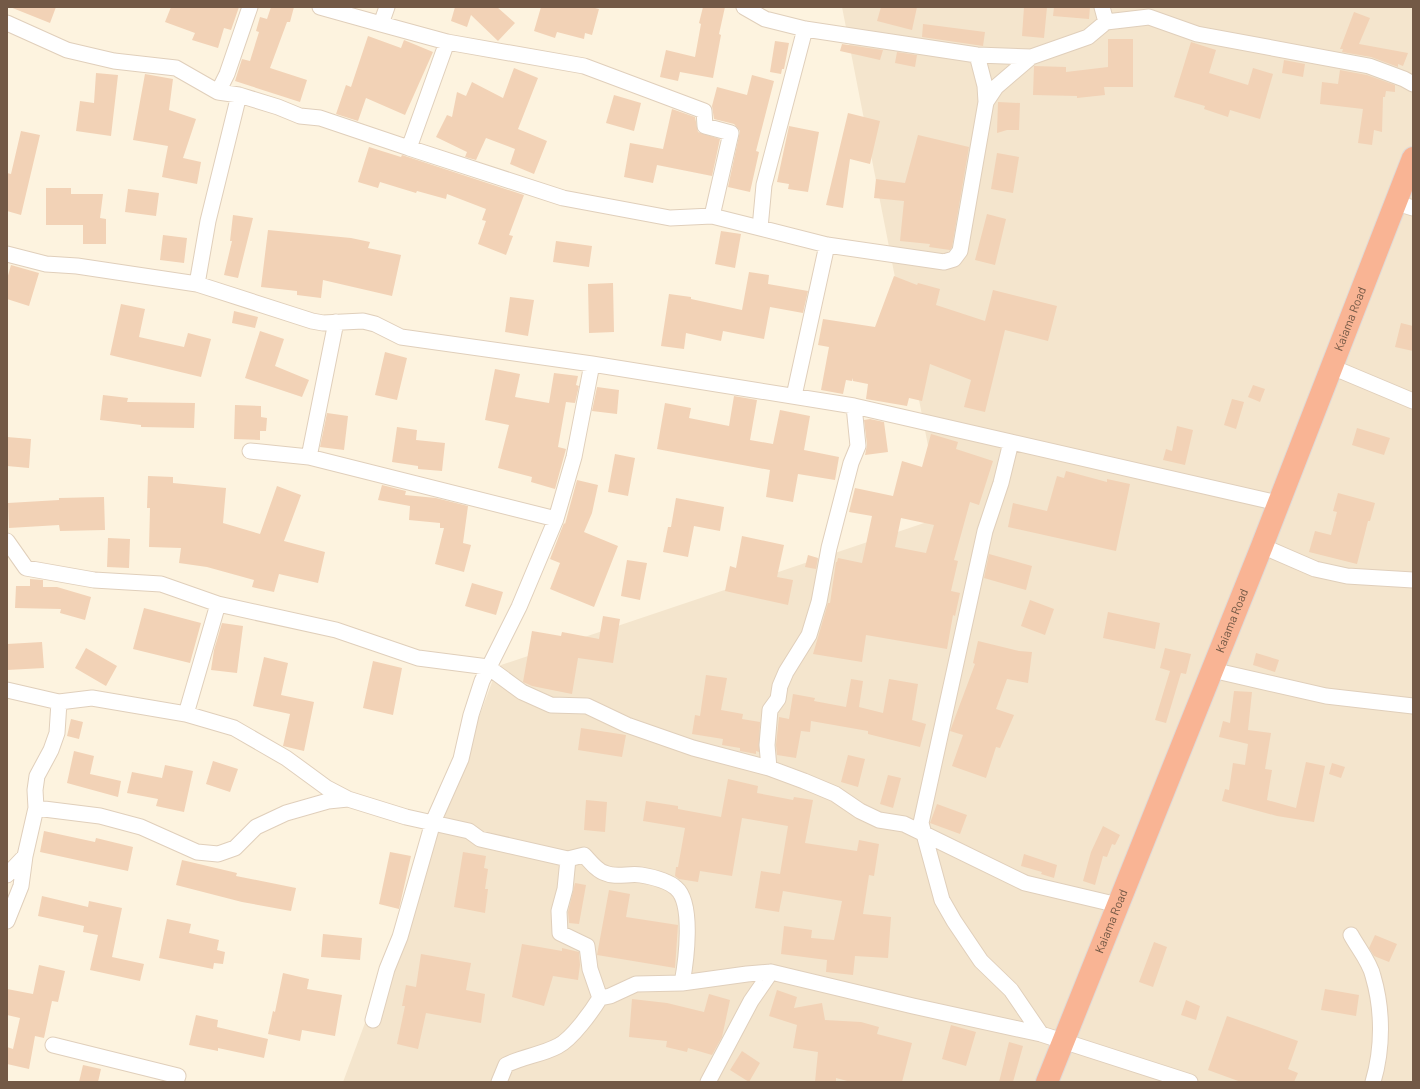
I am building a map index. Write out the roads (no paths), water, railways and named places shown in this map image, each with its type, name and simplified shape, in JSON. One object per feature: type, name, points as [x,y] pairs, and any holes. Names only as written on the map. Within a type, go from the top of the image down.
[{"type":"highway","name":"Kaiama Road","points":[[1046,1082],[1064,1041],[1262,546],[1332,367],[1405,205],[1413,158]]},
{"type":"street","points":[[218,92],[227,74],[250,7]]},
{"type":"street","points":[[320,7],[448,42],[584,66],[704,111],[705,126],[731,133],[712,216]]},
{"type":"street","points":[[381,24],[387,7]]},
{"type":"street","points":[[744,7],[765,19],[805,29],[977,55],[1031,57],[1088,38],[1106,22],[1148,17],[1197,34],[1369,66],[1404,79],[1413,84]]},
{"type":"street","points":[[1102,7],[1106,22]]},
{"type":"street","points":[[7,23],[66,50],[114,61],[176,68],[218,92],[239,95],[278,107],[300,116],[320,118],[563,198],[670,218],[712,216],[827,245],[944,262],[954,259],[960,251],[986,102],[985,86],[977,55]]},
{"type":"street","points":[[760,228],[764,185],[805,29]]},
{"type":"street","points":[[409,148],[448,42]]},
{"type":"street","points":[[986,102],[996,87],[1031,57]]},
{"type":"street","points":[[197,284],[208,221],[239,95]]},
{"type":"street","points":[[794,396],[827,245]]},
{"type":"street","points":[[7,254],[46,264],[77,266],[197,284],[312,321],[323,323],[363,321],[375,324],[401,337],[592,364],[854,406],[1278,503]]},
{"type":"street","points":[[309,457],[336,322]]},
{"type":"street","points":[[374,1020],[387,969],[400,937],[432,822],[461,759],[471,714],[488,667],[519,607],[556,519],[574,457],[592,364]]},
{"type":"street","points":[[1332,367],[1413,401]]},
{"type":"street","points":[[769,768],[767,745],[770,710],[778,698],[780,686],[786,672],[808,635],[819,602],[833,533],[851,463],[858,446],[854,406]]},
{"type":"street","points":[[1010,442],[1000,483],[985,531],[921,823],[942,900],[954,921],[981,960],[1011,990],[1041,1034]]},
{"type":"street","points":[[250,451],[309,457],[556,519]]},
{"type":"street","points":[[7,541],[26,568],[94,580],[161,584],[218,604],[336,630],[418,658],[488,667],[522,692],[551,705],[587,706],[627,725],[693,748],[769,768],[804,780],[835,794],[860,811],[880,820],[904,824],[1025,882],[1118,905]]},
{"type":"street","points":[[1262,546],[1315,569],[1347,576],[1413,580]]},
{"type":"street","points":[[186,714],[218,604]]},
{"type":"street","points":[[1212,670],[1326,696],[1413,706]]},
{"type":"street","points":[[7,690],[59,702],[92,698],[186,714],[234,728],[286,758],[327,788],[348,799],[406,816],[469,831],[480,839],[568,859],[584,855],[604,874],[640,875],[666,882],[676,888],[681,894],[686,906],[688,936],[682,983]]},
{"type":"street","points":[[7,921],[21,886],[25,856],[36,808],[35,790],[37,776],[51,750],[57,733],[59,702]]},
{"type":"street","points":[[36,808],[100,816],[141,827],[197,852],[218,854],[235,848],[256,827],[286,814],[328,801],[348,799]]},
{"type":"street","points":[[7,874],[25,856]]},
{"type":"street","points":[[568,859],[565,889],[559,911],[560,932],[586,946],[590,968],[600,998]]},
{"type":"street","points":[[1351,935],[1373,974],[1378,1008],[1381,1046],[1373,1082]]},
{"type":"street","points":[[708,1082],[751,1001],[771,972]]},
{"type":"street","points":[[500,1082],[506,1065],[520,1057],[559,1046],[590,1013],[600,998],[610,996],[636,984],[682,983],[771,972],[913,1006],[1041,1034],[1190,1082]]},
{"type":"street","points":[[53,1044],[178,1076],[176,1082]]}]
